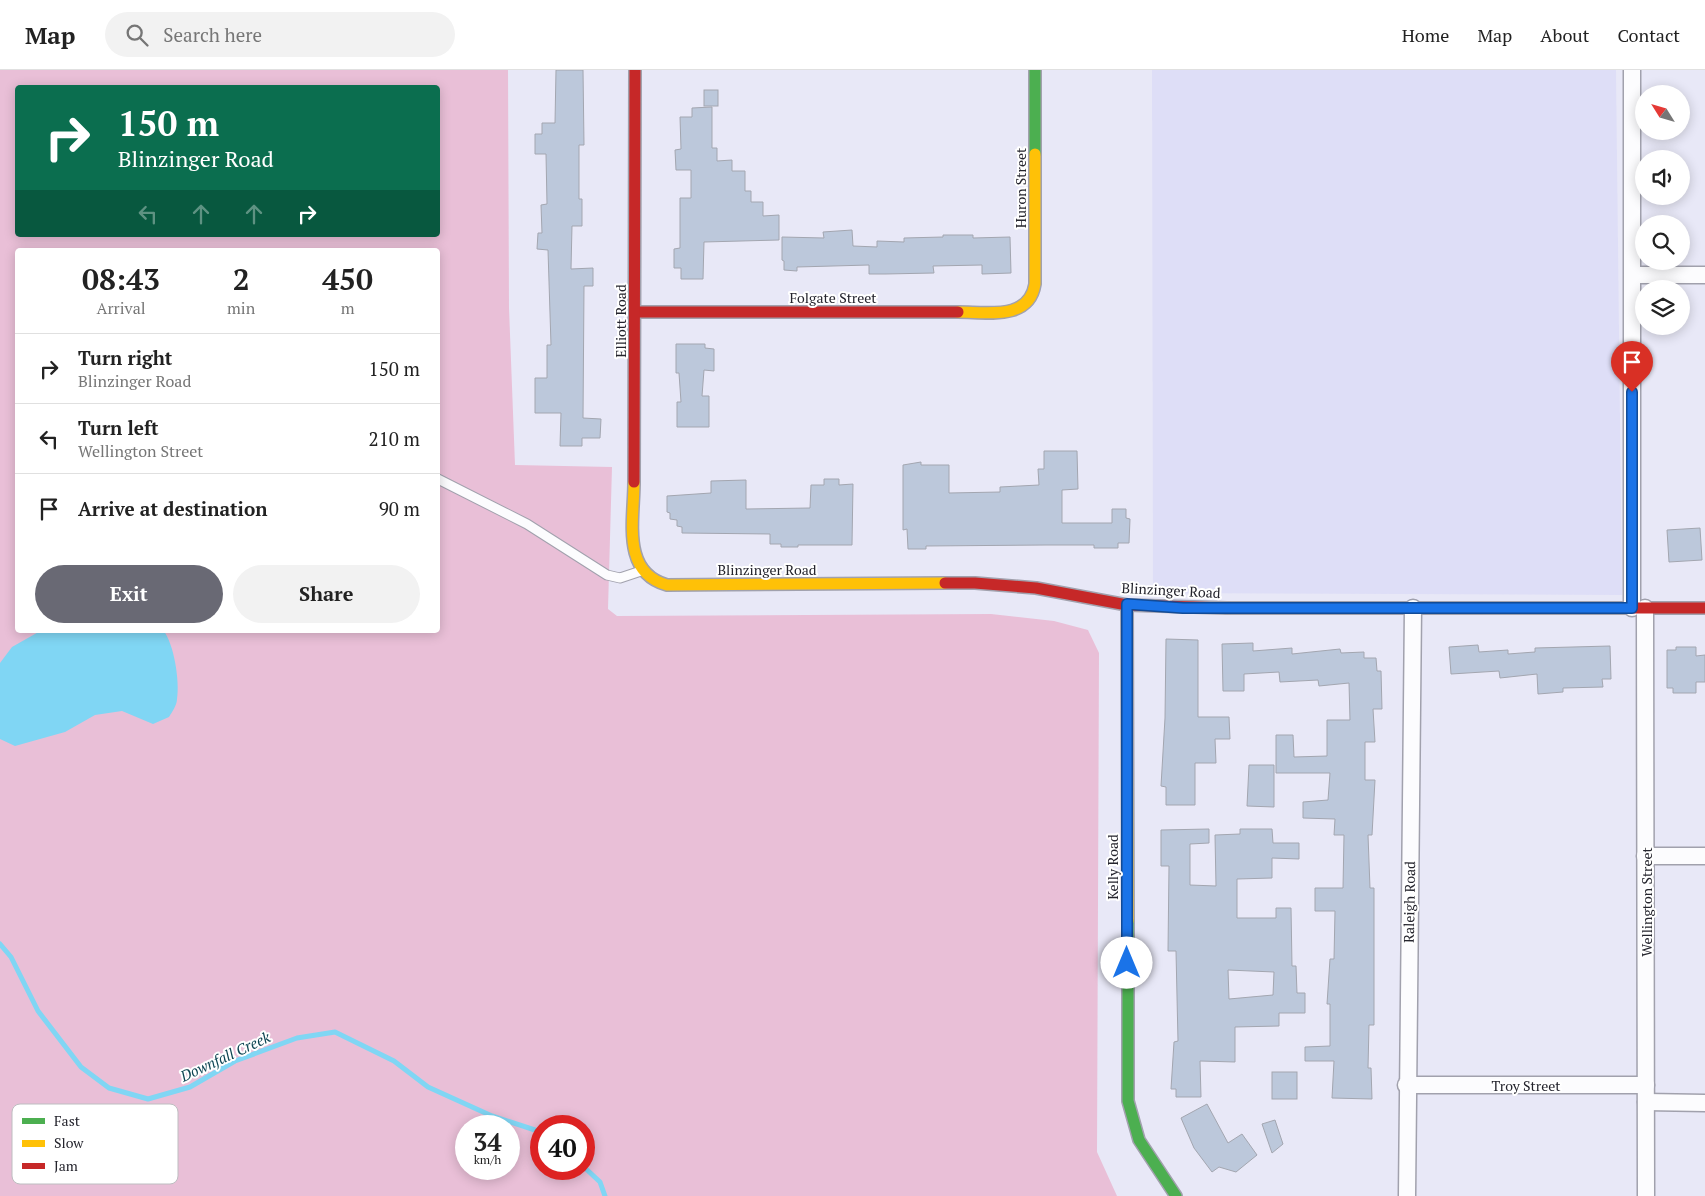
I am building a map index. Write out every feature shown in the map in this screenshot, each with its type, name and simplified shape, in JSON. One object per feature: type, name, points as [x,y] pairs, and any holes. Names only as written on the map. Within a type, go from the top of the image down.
[{"type":"street","name":"Elliott Road","points":[[635,70],[636,312],[634,550],[636,561],[641,571]]},
{"type":"street","name":"Huron Street","points":[[1028,304],[1032,298],[1035,284],[1035,70]]},
{"type":"street","name":"Wellington Street","points":[[1632,70],[1638,608],[1645,856],[1646,1196]]},
{"type":"street","points":[[1633,275],[1705,275]]},
{"type":"street","name":"Folgate Street","points":[[636,312],[1005,312],[1020,310],[1028,304]]},
{"type":"street","name":"Blinzinger Road","points":[[641,571],[654,581],[667,585],[975,583],[1036,588],[1127,604],[1183,608],[1705,608]]},
{"type":"street","name":"Kelly Road","points":[[1127,604],[1128,1101],[1133,1129],[1148,1157],[1176,1196]]},
{"type":"street","name":"Raleigh Road","points":[[1407,1196],[1406,1085],[1413,608]]},
{"type":"street","points":[[1645,856],[1705,856]]},
{"type":"street","name":"Troy Street","points":[[1406,1085],[1646,1085]]},
{"type":"street","points":[[1646,1102],[1705,1102]]},
{"type":"lane","points":[[440,480],[527,524],[607,576],[620,578],[641,571]]},
{"type":"shaded area","points":[[0,70],[508,70],[509,308],[515,465],[612,467],[608,609],[617,616],[991,614],[1054,621],[1088,630],[1099,653],[1097,1152],[1117,1196],[0,1196]]},
{"type":"shaded area","points":[[1152,70],[1616,70],[1622,595],[1153,593]]},
{"type":"water","points":[[37,633],[165,633],[175,663],[178,683],[177,701],[169,717],[153,724],[122,711],[95,715],[65,732],[15,746],[0,739],[0,663],[12,647]]},
{"type":"building","points":[[556,70],[583,70],[584,145],[579,145],[579,199],[582,199],[582,226],[572,226],[571,269],[593,268],[593,286],[584,286],[583,418],[601,419],[600,438],[582,438],[582,446],[560,446],[561,413],[535,413],[535,378],[547,378],[547,345],[551,345],[548,250],[537,249],[538,233],[542,233],[541,205],[547,204],[546,154],[535,154],[535,134],[542,134],[542,123],[555,123]]},
{"type":"building","points":[[704,90],[718,90],[718,106],[704,106]]},
{"type":"building","points":[[712,107],[712,148],[717,148],[717,161],[732,160],[732,171],[745,171],[745,191],[751,191],[751,202],[763,202],[763,216],[779,215],[779,240],[704,242],[703,279],[681,279],[681,268],[674,268],[674,249],[680,248],[680,198],[691,198],[691,170],[676,170],[675,150],[681,149],[680,117],[692,117],[692,108]]},
{"type":"building","points":[[852,230],[853,246],[877,247],[877,241],[904,242],[904,238],[943,237],[943,235],[973,235],[973,238],[1010,237],[1011,273],[982,274],[982,265],[933,266],[934,273],[869,274],[869,265],[797,267],[797,271],[784,270],[782,237],[824,238],[823,232]]},
{"type":"building","points":[[676,344],[705,344],[705,348],[714,349],[714,371],[704,370],[702,396],[709,396],[709,427],[677,427],[677,402],[681,402],[679,373],[676,373]]},
{"type":"building","points":[[1044,451],[1077,451],[1078,489],[1062,490],[1062,523],[1112,523],[1112,509],[1126,509],[1126,518],[1130,519],[1129,543],[1118,543],[1118,548],[1094,548],[1094,545],[1046,545],[926,546],[926,549],[908,549],[907,529],[903,530],[903,465],[921,462],[921,465],[949,465],[949,493],[1000,492],[1000,487],[1039,485],[1038,469],[1044,469]]},
{"type":"building","points":[[824,479],[839,479],[839,485],[853,484],[852,545],[798,545],[798,547],[781,547],[781,544],[770,544],[770,534],[682,533],[682,527],[677,526],[677,520],[670,519],[670,513],[667,512],[667,496],[711,493],[711,481],[746,480],[746,509],[810,508],[811,485],[824,485]]},
{"type":"building","points":[[1700,528],[1702,560],[1669,562],[1667,530]]},
{"type":"building","points":[[1166,639],[1198,640],[1198,717],[1229,717],[1230,739],[1215,739],[1216,763],[1195,763],[1195,805],[1166,805],[1166,787],[1161,786],[1165,718]]},
{"type":"building","points":[[1253,643],[1253,651],[1292,648],[1292,654],[1340,649],[1341,653],[1364,652],[1364,658],[1376,658],[1377,671],[1381,671],[1382,709],[1373,709],[1375,742],[1365,742],[1365,780],[1375,780],[1372,835],[1368,835],[1370,888],[1374,888],[1374,1025],[1369,1025],[1368,1068],[1371,1068],[1372,1099],[1332,1098],[1334,1061],[1305,1061],[1305,1047],[1330,1046],[1330,1004],[1327,1004],[1330,959],[1334,959],[1335,911],[1315,911],[1315,888],[1343,888],[1344,835],[1334,835],[1335,819],[1303,818],[1303,802],[1328,800],[1330,773],[1276,773],[1276,735],[1293,735],[1294,757],[1327,756],[1327,720],[1350,720],[1349,683],[1319,686],[1318,680],[1280,682],[1279,672],[1244,674],[1244,691],[1223,691],[1222,644]]},
{"type":"building","points":[[1478,645],[1479,652],[1508,650],[1508,654],[1535,652],[1535,648],[1610,646],[1611,679],[1602,679],[1603,687],[1563,688],[1563,692],[1538,694],[1537,674],[1500,678],[1499,671],[1451,674],[1449,647]]},
{"type":"building","points":[[1676,647],[1696,647],[1696,656],[1705,655],[1705,682],[1696,682],[1696,693],[1673,693],[1673,688],[1667,688],[1667,650],[1676,650]]},
{"type":"building","points":[[1249,765],[1274,765],[1274,807],[1247,806]]},
{"type":"building","points":[[1209,829],[1209,843],[1190,844],[1190,885],[1216,886],[1215,835],[1240,834],[1240,829],[1272,829],[1273,843],[1299,843],[1299,859],[1272,858],[1272,878],[1237,879],[1237,918],[1276,918],[1276,908],[1291,908],[1292,966],[1296,966],[1297,993],[1305,993],[1305,1013],[1279,1013],[1279,1026],[1235,1027],[1235,1062],[1200,1061],[1201,1097],[1176,1097],[1176,1089],[1171,1089],[1174,1042],[1178,1041],[1176,951],[1168,951],[1169,866],[1161,866],[1161,830]],"holes":[[[1228,970],[1274,972],[1273,995],[1229,999]]]},
{"type":"building","points":[[1272,1072],[1297,1072],[1297,1099],[1272,1099]]},
{"type":"building","points":[[1207,1104],[1228,1143],[1242,1134],[1257,1155],[1236,1172],[1219,1167],[1212,1172],[1194,1148],[1181,1118]]},
{"type":"building","points":[[1275,1120],[1283,1144],[1272,1153],[1262,1124]]},
{"type":"waterway","name":"Downfall Creek","points":[[0,944],[11,957],[38,1011],[81,1067],[109,1088],[148,1099],[190,1087],[235,1061],[297,1038],[335,1032],[394,1061],[428,1087],[492,1116],[530,1128]]},
{"type":"waterway","name":"Downfall Creek","points":[[595,1177],[600,1182],[605,1196]]},
{"type":"traffic: fast","points":[[1035,70],[1035,154]]},
{"type":"traffic: fast","points":[[1128,921],[1128,1101],[1139,1140],[1176,1196]]},
{"type":"traffic: slow","points":[[958,312],[1005,312],[1025,304],[1031,296],[1035,284],[1035,154]]},
{"type":"traffic: slow","points":[[634,482],[632,528],[636,557],[642,569],[652,578],[667,585],[945,583]]},
{"type":"traffic: slow","points":[[1127,605],[1128,921]]},
{"type":"traffic: slow","points":[[1227,608],[1484,608]]},
{"type":"traffic: jam","points":[[634,482],[635,70]]},
{"type":"traffic: jam","points":[[636,312],[958,312]]},
{"type":"traffic: jam","points":[[945,583],[975,583],[1036,588],[1127,605],[1227,608]]},
{"type":"traffic: jam","points":[[1484,608],[1705,608]]},
{"type":"route","points":[[1127,963],[1127,604],[1183,608],[1632,608],[1632,392]]}]
